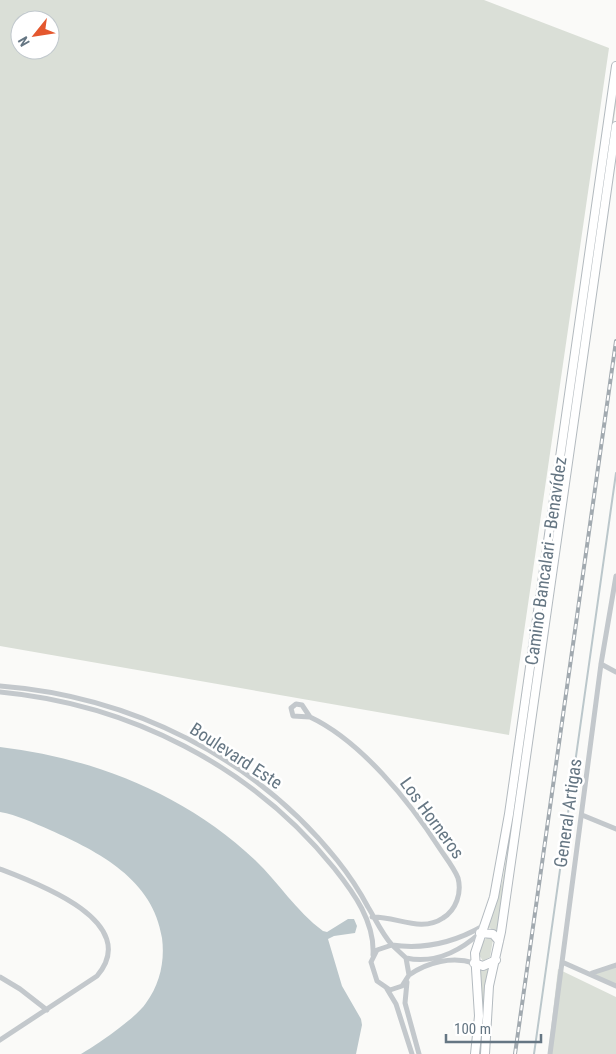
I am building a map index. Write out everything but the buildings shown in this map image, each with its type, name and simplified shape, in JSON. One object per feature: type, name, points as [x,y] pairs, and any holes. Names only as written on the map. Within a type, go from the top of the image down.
[{"type":"main road","name":"Camino Bancalari - Benavídez","points":[[475,1054],[479,1016],[474,963],[482,929],[494,897],[509,814],[616,66]]},
{"type":"main road","name":"Camino Bancalari - Benavídez","points":[[485,1054],[489,986],[496,960],[616,126]]},
{"type":"main road","points":[[482,929],[493,934],[498,942]]},
{"type":"main road","points":[[474,963],[483,966],[496,960]]},
{"type":"street","name":"General Artigas","points":[[550,1054],[602,664],[616,576]]},
{"type":"street","points":[[602,664],[616,672]]},
{"type":"street","name":"Boulevard Este","points":[[0,686],[47,692],[98,702],[166,728],[235,768],[275,797],[314,833],[348,874],[392,945]]},
{"type":"street","name":"Boulevard Este","points":[[0,692],[45,698],[99,711],[142,726],[162,734],[231,774],[272,804],[308,838],[344,880],[367,918],[372,935],[373,955]]},
{"type":"street","points":[[45,698],[47,692]]},
{"type":"street","name":"Los Horneros","points":[[310,716],[342,738],[383,776],[426,828],[458,877],[459,894],[456,904],[450,912],[436,922],[421,925],[374,917],[367,918]]},
{"type":"street","points":[[142,726],[145,719]]},
{"type":"street","points":[[231,774],[235,768]]},
{"type":"street","points":[[582,814],[616,829]]},
{"type":"street","points":[[308,838],[314,833]]},
{"type":"street","points":[[0,868],[52,892],[88,913],[98,922],[106,936],[108,953],[102,970],[89,982],[0,1040]]},
{"type":"street","points":[[412,1054],[396,1004],[373,975],[371,962],[373,955],[383,947],[392,945],[412,947],[440,944],[482,929]]},
{"type":"street","points":[[392,945],[406,958],[421,960],[444,955],[460,948],[482,929]]},
{"type":"street","points":[[406,958],[409,976],[405,1003],[419,1054]]},
{"type":"street","points":[[409,976],[422,967],[437,962],[460,959],[474,963]]},
{"type":"street","points":[[562,962],[592,973],[616,986]]},
{"type":"street","points":[[592,973],[616,965]]},
{"type":"street","points":[[0,977],[20,989],[47,1010]]},
{"type":"street","points":[[386,989],[398,989],[407,982]]},
{"type":"street","points":[[396,1004],[405,1003]]},
{"type":"shaded area","points":[[0,0],[484,0],[609,48],[509,735],[0,646]]},
{"type":"shaded area","points":[[616,92],[616,105],[517,806],[497,929],[495,931],[488,927],[502,883],[515,806]]},
{"type":"shaded area","points":[[0,747],[35,752],[104,770],[168,798],[199,816],[255,860],[304,915],[323,931],[327,932],[348,919],[354,919],[357,926],[355,933],[334,936],[328,939],[342,986],[361,1019],[362,1025],[356,1054],[81,1054],[126,1023],[151,996],[158,980],[163,955],[162,938],[157,917],[148,899],[136,884],[105,858],[50,830],[19,817],[0,812]]},
{"type":"shaded area","points":[[488,937],[493,940],[490,957],[483,961],[479,955],[482,942]]},
{"type":"shaded area","points":[[616,965],[616,986],[592,973]]},
{"type":"shaded area","points":[[479,968],[489,969],[482,1054],[479,1054],[482,1019]]},
{"type":"shaded area","points":[[558,969],[616,997],[616,1054],[548,1054]]},
{"type":"waterway","points":[[534,1054],[616,473]]},
{"type":"railway","points":[[515,1054],[616,341]]}]
